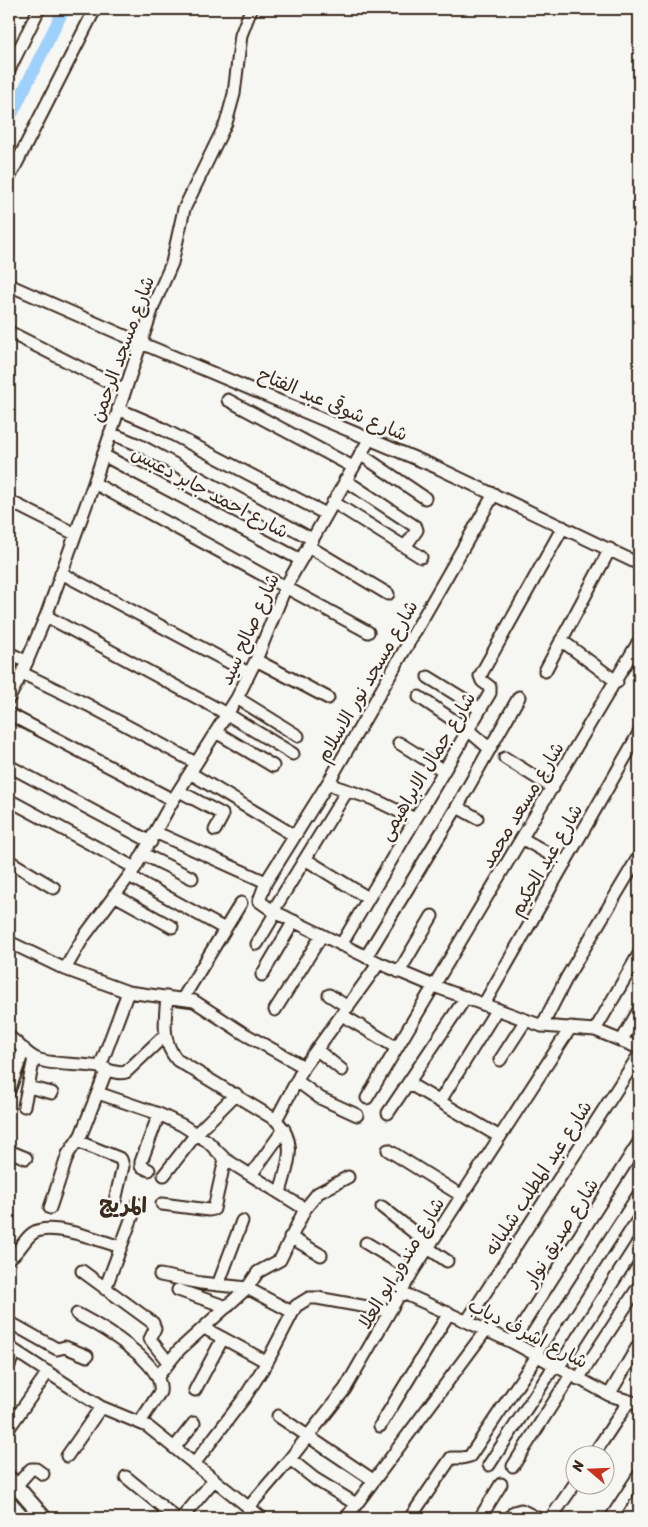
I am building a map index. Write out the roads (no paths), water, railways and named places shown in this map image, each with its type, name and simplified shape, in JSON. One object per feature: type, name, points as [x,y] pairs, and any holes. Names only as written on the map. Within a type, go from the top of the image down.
[{"type":"street","points":[[9,70],[14,47],[39,9]]},
{"type":"street","points":[[9,178],[94,9]]},
{"type":"street","name":"شارع مسجد الرحمن","points":[[9,695],[25,667],[46,616],[94,483],[124,390],[172,263],[186,203],[226,123],[234,94],[241,35],[250,9]]},
{"type":"street","name":"شارع شوقى عبد الفتاح","points":[[9,285],[141,343],[370,438],[494,494],[639,564]]},
{"type":"street","points":[[9,332],[124,390]]},
{"type":"street","points":[[228,400],[353,467]]},
{"type":"street","points":[[118,409],[153,424],[326,514]]},
{"type":"street","points":[[110,433],[139,445],[310,542],[388,594]]},
{"type":"street","name":"شارع صالح سيد","points":[[65,969],[83,938],[132,872],[154,837],[176,795],[237,698],[256,660],[286,586],[370,438]]},
{"type":"street","points":[[360,454],[425,498]]},
{"type":"street","name":"شارع احمد جابر دعبس","points":[[104,455],[301,560]]},
{"type":"street","points":[[345,480],[416,527],[405,547]]},
{"type":"street","points":[[94,483],[368,632]]},
{"type":"street","name":"شارع مسجد نور الاسلام","points":[[266,882],[331,778],[494,494]]},
{"type":"street","points":[[9,501],[75,534]]},
{"type":"street","points":[[332,502],[421,557]]},
{"type":"street","name":"شارع جمال الابراهيمى","points":[[341,945],[491,690],[480,676],[563,527]]},
{"type":"street","points":[[544,670],[610,549]]},
{"type":"street","points":[[61,573],[250,673]]},
{"type":"street","points":[[46,616],[227,714],[292,754]]},
{"type":"street","points":[[561,640],[617,682]]},
{"type":"street","name":"شارع مسعد محمد","points":[[367,1098],[617,682],[639,642]]},
{"type":"street","points":[[9,653],[25,667],[193,768],[295,836]]},
{"type":"street","points":[[256,660],[328,698]]},
{"type":"street","points":[[428,677],[480,709]]},
{"type":"street","points":[[366,957],[458,807],[519,697]]},
{"type":"street","points":[[237,698],[298,736]]},
{"type":"street","points":[[419,698],[468,730],[490,749]]},
{"type":"street","points":[[9,714],[176,795],[222,814],[215,830]]},
{"type":"street","points":[[216,732],[273,766]]},
{"type":"street","name":"شارع عبد الحكيم","points":[[484,1004],[639,734]]},
{"type":"street","points":[[399,743],[444,771]]},
{"type":"street","points":[[505,758],[553,788]]},
{"type":"street","points":[[9,766],[154,837],[266,882],[258,897],[259,900],[274,911],[399,972],[542,1026],[595,1030],[639,1048]]},
{"type":"street","points":[[331,778],[334,786],[373,799],[416,819]]},
{"type":"street","points":[[257,944],[274,911],[347,791]]},
{"type":"street","points":[[9,815],[11,802],[132,872],[225,929]]},
{"type":"street","points":[[458,807],[477,818]]},
{"type":"street","points":[[523,838],[565,862]]},
{"type":"street","points":[[143,854],[192,878]]},
{"type":"street","points":[[542,1026],[566,977],[639,856]]},
{"type":"street","points":[[305,859],[368,898]]},
{"type":"street","points":[[9,861],[54,888]]},
{"type":"street","points":[[114,895],[172,927]]},
{"type":"street","points":[[183,998],[241,903]]},
{"type":"street","points":[[399,972],[432,916]]},
{"type":"street","points":[[262,975],[294,921]]},
{"type":"street","points":[[275,1010],[322,935]]},
{"type":"street","points":[[9,942],[65,969],[128,992],[183,998],[205,1006],[243,1033],[304,1067]]},
{"type":"street","points":[[595,1030],[639,954]]},
{"type":"street","points":[[276,1120],[304,1067],[379,963]]},
{"type":"street","points":[[50,1208],[68,1154],[77,1141],[98,1093],[103,1068],[128,992]]},
{"type":"street","points":[[329,996],[345,1011],[397,1048]]},
{"type":"street","points":[[167,997],[165,1035],[171,1052],[177,1060],[236,1094],[276,1120],[284,1129],[290,1146],[290,1156],[280,1193]]},
{"type":"street","points":[[388,1114],[466,997]]},
{"type":"street","points":[[440,1102],[497,1009]]},
{"type":"street","points":[[622,1040],[639,1010]]},
{"type":"street","points":[[500,1060],[526,1020]]},
{"type":"street","name":"شارع مندور ابو العلا","points":[[248,1508],[308,1437],[345,1389],[413,1271],[571,1027]]},
{"type":"street","points":[[9,1037],[34,1058],[103,1068],[122,1074],[165,1035]]},
{"type":"street","points":[[9,1091],[11,1076],[24,1049]]},
{"type":"street","points":[[316,1050],[342,1070]]},
{"type":"street","name":"شارع عبد المطلب شلبانه","points":[[466,1321],[639,1055]]},
{"type":"street","points":[[24,1106],[34,1058]]},
{"type":"street","points":[[297,1081],[320,1098],[358,1115]]},
{"type":"street","points":[[408,1083],[500,1137]]},
{"type":"street","points":[[28,1087],[52,1094]]},
{"type":"street","points":[[98,1093],[159,1114],[196,1133],[225,1159],[305,1209]]},
{"type":"street","points":[[164,1174],[196,1133],[236,1094]]},
{"type":"street","points":[[149,1170],[141,1166],[141,1162],[159,1114]]},
{"type":"street","points":[[251,1175],[284,1129]]},
{"type":"street","points":[[77,1141],[121,1159],[123,1166],[115,1201]]},
{"type":"street","name":"شارع صديق نوار","points":[[512,1342],[639,1142]]},
{"type":"street","points":[[388,1150],[462,1196]]},
{"type":"street","points":[[9,1151],[26,1158]]},
{"type":"street","points":[[162,1204],[214,1209],[225,1159]]},
{"type":"street","points":[[158,1376],[168,1362],[247,1288],[262,1268],[280,1260],[305,1209],[323,1189],[348,1177]]},
{"type":"street","points":[[410,1518],[451,1458],[470,1456],[639,1194]]},
{"type":"street","points":[[105,1289],[137,1204]]},
{"type":"street","points":[[382,1207],[446,1261]]},
{"type":"street","points":[[218,1285],[242,1221]]},
{"type":"street","points":[[9,1258],[20,1250],[31,1234],[48,1228],[121,1246]]},
{"type":"street","points":[[290,1237],[321,1254]]},
{"type":"street","points":[[489,1465],[639,1241]]},
{"type":"street","points":[[366,1243],[413,1271]]},
{"type":"street","points":[[82,1271],[153,1323],[155,1329],[150,1339],[168,1362]]},
{"type":"street","points":[[160,1275],[247,1288],[292,1312]]},
{"type":"street","points":[[512,1466],[639,1286]]},
{"type":"street","points":[[178,1290],[228,1307]]},
{"type":"street","name":"شارع اشرف دياب","points":[[401,1292],[512,1342],[609,1394],[634,1402]]},
{"type":"street","points":[[194,1464],[246,1397],[267,1362],[292,1312],[302,1300],[317,1298],[390,1311]]},
{"type":"street","points":[[380,1426],[449,1313]]},
{"type":"street","points":[[77,1314],[124,1343],[158,1376],[160,1392],[140,1422]]},
{"type":"street","points":[[9,1322],[58,1349],[65,1347],[87,1356]]},
{"type":"street","points":[[204,1328],[267,1362]]},
{"type":"street","points":[[346,1518],[486,1330]]},
{"type":"street","points":[[195,1390],[223,1338]]},
{"type":"street","points":[[609,1394],[639,1344]]},
{"type":"street","points":[[9,1365],[12,1349],[101,1408],[140,1422],[175,1447],[262,1518]]},
{"type":"street","points":[[9,1428],[48,1372]]},
{"type":"street","points":[[602,1444],[634,1402]]},
{"type":"street","points":[[67,1456],[101,1408]]},
{"type":"street","points":[[278,1416],[374,1480]]},
{"type":"street","points":[[175,1447],[194,1423]]},
{"type":"street","points":[[290,1459],[315,1479],[356,1504]]},
{"type":"street","points":[[43,1474],[36,1469],[31,1469],[12,1482],[44,1518]]},
{"type":"street","points":[[612,1518],[639,1475]]},
{"type":"street","points":[[126,1477],[176,1518]]},
{"type":"street","points":[[182,1518],[214,1480]]},
{"type":"street","points":[[480,1518],[501,1484]]},
{"type":"street","points":[[551,1518],[567,1494]]},
{"type":"street","points":[[510,1518],[514,1512],[521,1510],[537,1518]]},
{"type":"waterway","points":[[9,120],[64,9]]},
{"type":"district","name":"المريج","points":[[123,1205]]}]
